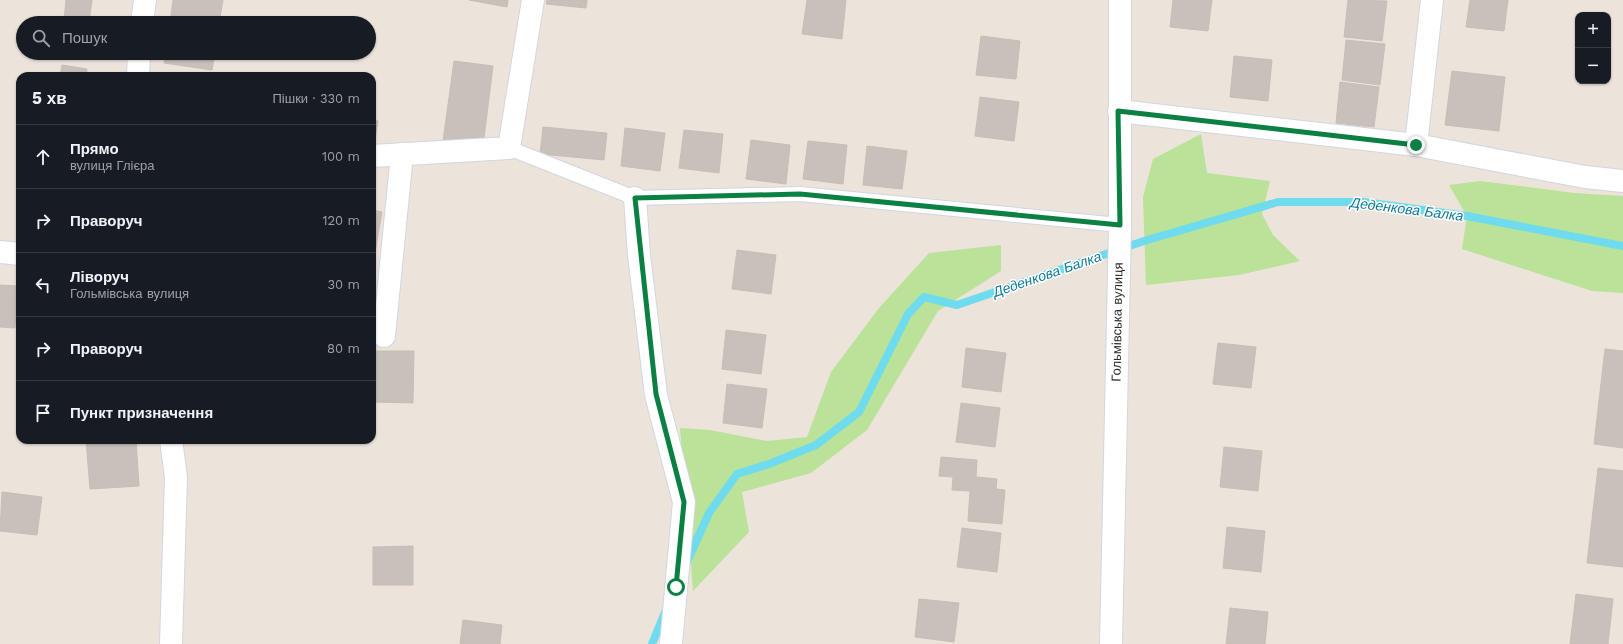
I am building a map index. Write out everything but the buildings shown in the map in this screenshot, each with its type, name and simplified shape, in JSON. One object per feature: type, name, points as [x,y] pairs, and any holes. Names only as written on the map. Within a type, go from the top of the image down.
[{"type":"street","points":[[143,16],[145,0]]},
{"type":"street","points":[[376,156],[509,148],[534,0]]},
{"type":"street","name":"Гольмівська вулиця","points":[[1111,644],[1120,225],[1118,111],[1120,0]]},
{"type":"street","points":[[1416,145],[1432,0]]},
{"type":"street","points":[[138,72],[139,60]]},
{"type":"street","points":[[1118,111],[1416,145],[1585,177],[1623,181]]},
{"type":"street","points":[[384,336],[402,154]]},
{"type":"street","points":[[635,198],[656,394],[684,502],[671,644]]},
{"type":"street","points":[[0,252],[16,254]]},
{"type":"street","points":[[171,644],[176,477],[172,444]]},
{"type":"lane","points":[[509,148],[635,198],[800,194],[1120,225]]},
{"type":"green space","points":[[1201,134],[1207,173],[1270,181],[1262,214],[1273,235],[1300,261],[1239,275],[1146,285],[1143,197],[1153,159]]},
{"type":"green space","points":[[1480,181],[1574,193],[1623,196],[1623,293],[1592,291],[1462,249],[1467,216],[1449,185]]},
{"type":"green space","points":[[1001,245],[1001,271],[938,311],[867,430],[811,473],[742,492],[749,532],[693,591],[680,428],[710,430],[767,441],[807,437],[831,372],[879,308],[929,253]]},
{"type":"waterway","name":"Деденкова Балка","points":[[686,564],[709,513],[737,474],[769,464],[816,445],[859,412],[908,314],[924,297],[957,305],[1144,241],[1278,202],[1364,202],[1467,216],[1623,246]]},
{"type":"waterway","name":"Деденкова Балка","points":[[652,644],[666,610]]},
{"type":"route","points":[[676,587],[684,502],[656,394],[639,255],[635,198],[800,194],[1120,225],[1118,111],[1416,145]]}]
